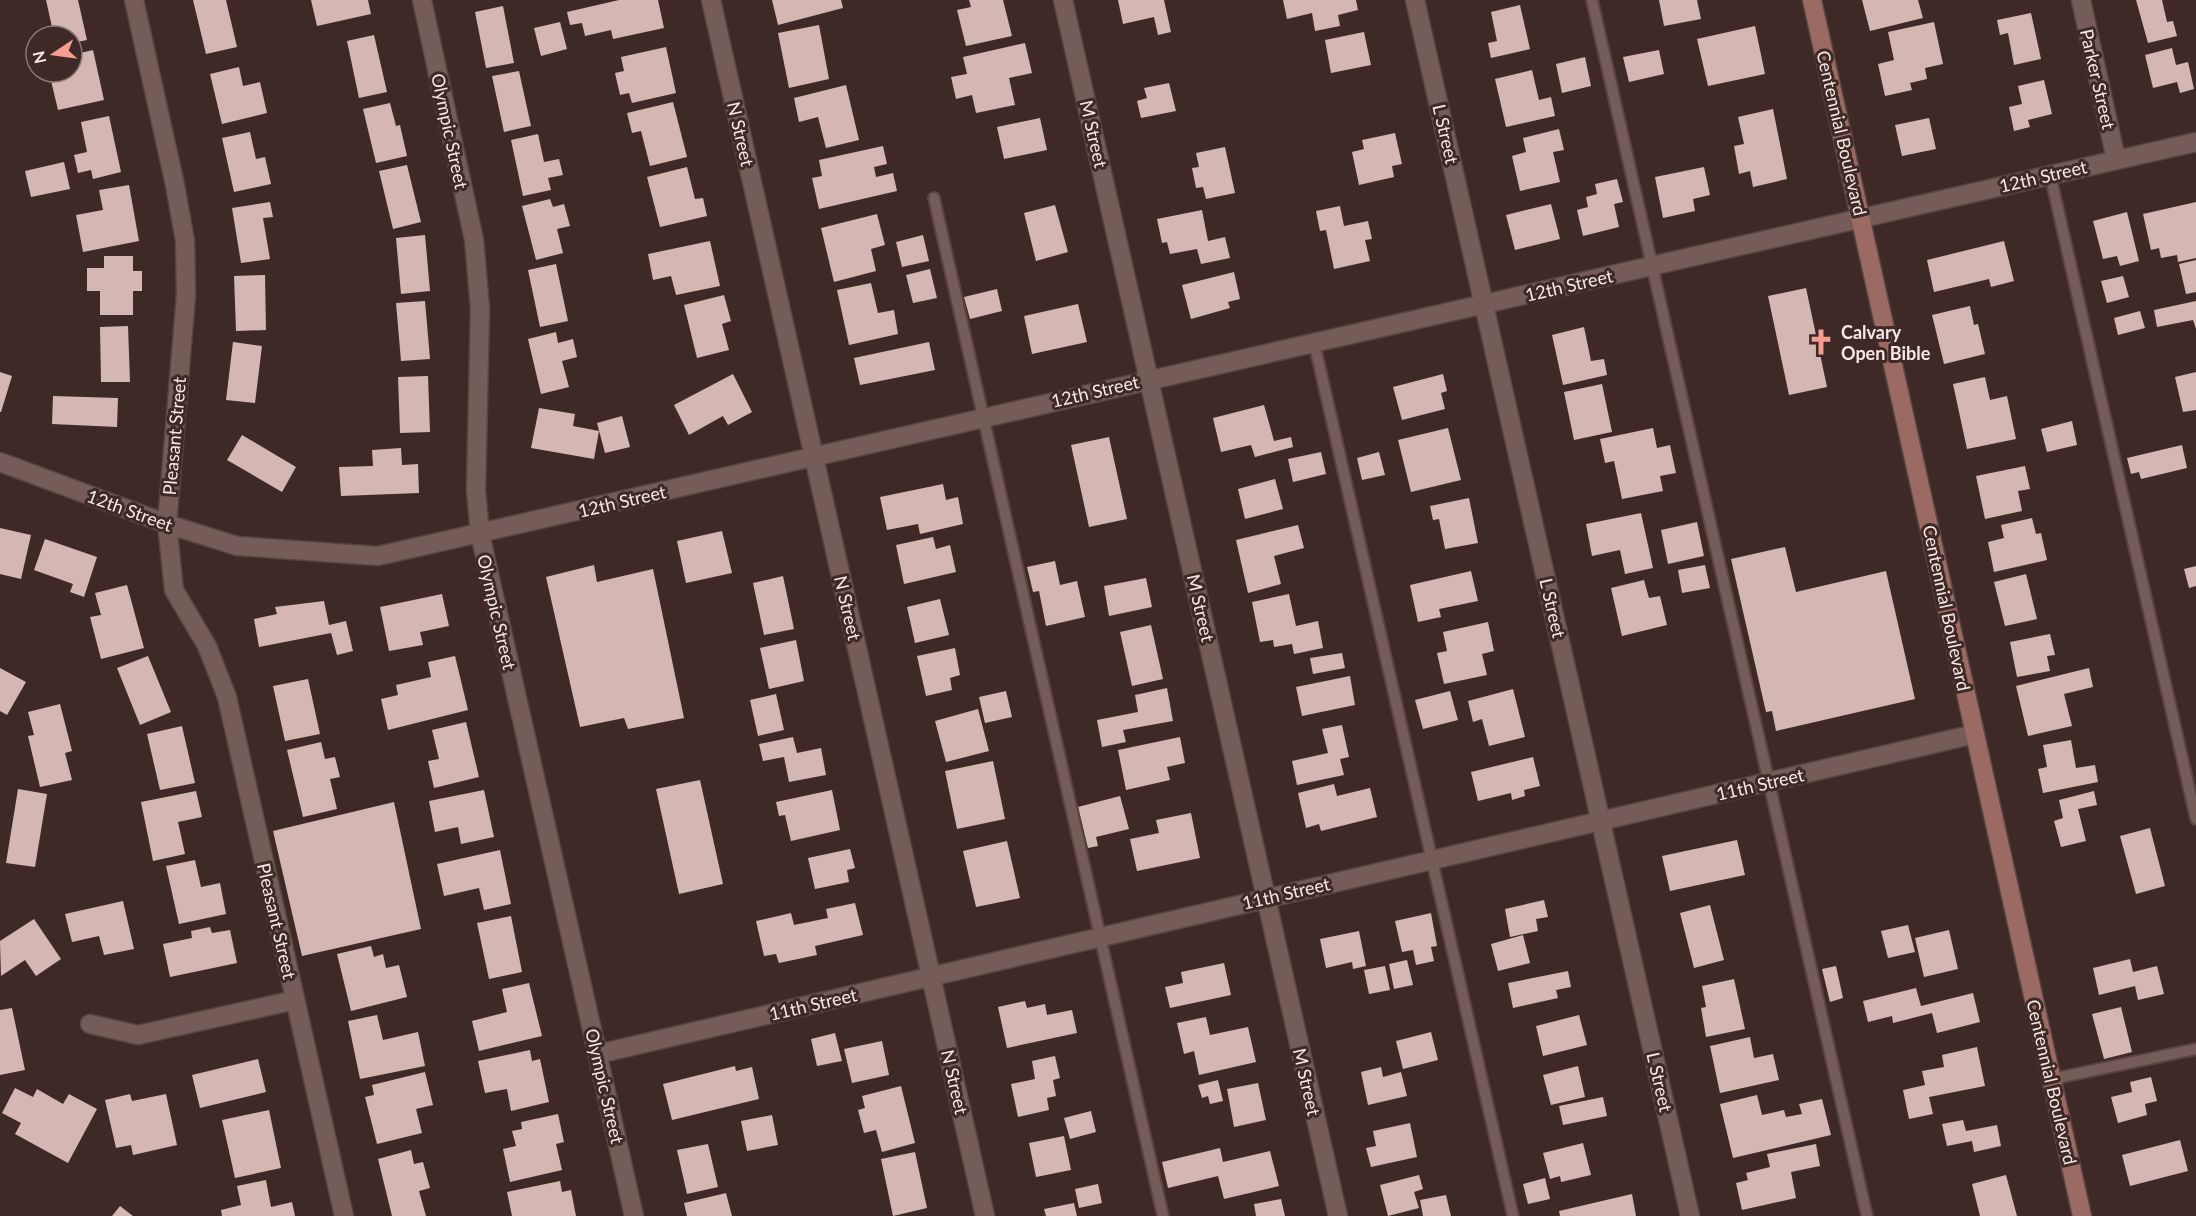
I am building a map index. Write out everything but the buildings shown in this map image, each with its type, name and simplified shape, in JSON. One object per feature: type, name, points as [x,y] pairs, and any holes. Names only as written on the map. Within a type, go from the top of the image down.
[{"type":"main road","name":"Centennial Boulevard","points":[[1812,0],[2082,1216]]},
{"type":"street","name":"Pleasant Street","points":[[134,0],[175,185],[184,241],[186,295],[167,524],[174,590],[207,646],[227,697],[344,1216]]},
{"type":"street","name":"Olympic Street","points":[[422,0],[474,240],[480,308],[477,490],[480,534],[634,1216]]},
{"type":"street","name":"N Street","points":[[711,0],[985,1216]]},
{"type":"street","name":"M Street","points":[[1063,0],[1338,1216]]},
{"type":"street","name":"L Street","points":[[1415,0],[1690,1216]]},
{"type":"street","name":"Parker Street","points":[[2081,0],[2116,159]]},
{"type":"street","name":"12th Street","points":[[0,462],[167,524],[237,546],[378,556],[1149,378],[1862,219],[2196,141]]},
{"type":"street","name":"11th Street","points":[[598,1054],[1975,735]]},
{"type":"street","name":"Pleasant Street","points":[[90,1024],[138,1035],[295,1000]]},
{"type":"lane","points":[[1592,0],[1867,1216]]},
{"type":"lane","points":[[2050,174],[2196,819]]},
{"type":"lane","points":[[934,198],[1163,1216]]},
{"type":"lane","points":[[1314,342],[1513,1216]]},
{"type":"lane","points":[[2052,1079],[2196,1049]]},
{"type":"place","name":"Calvary Open Bible","points":[[1821,342]]}]
